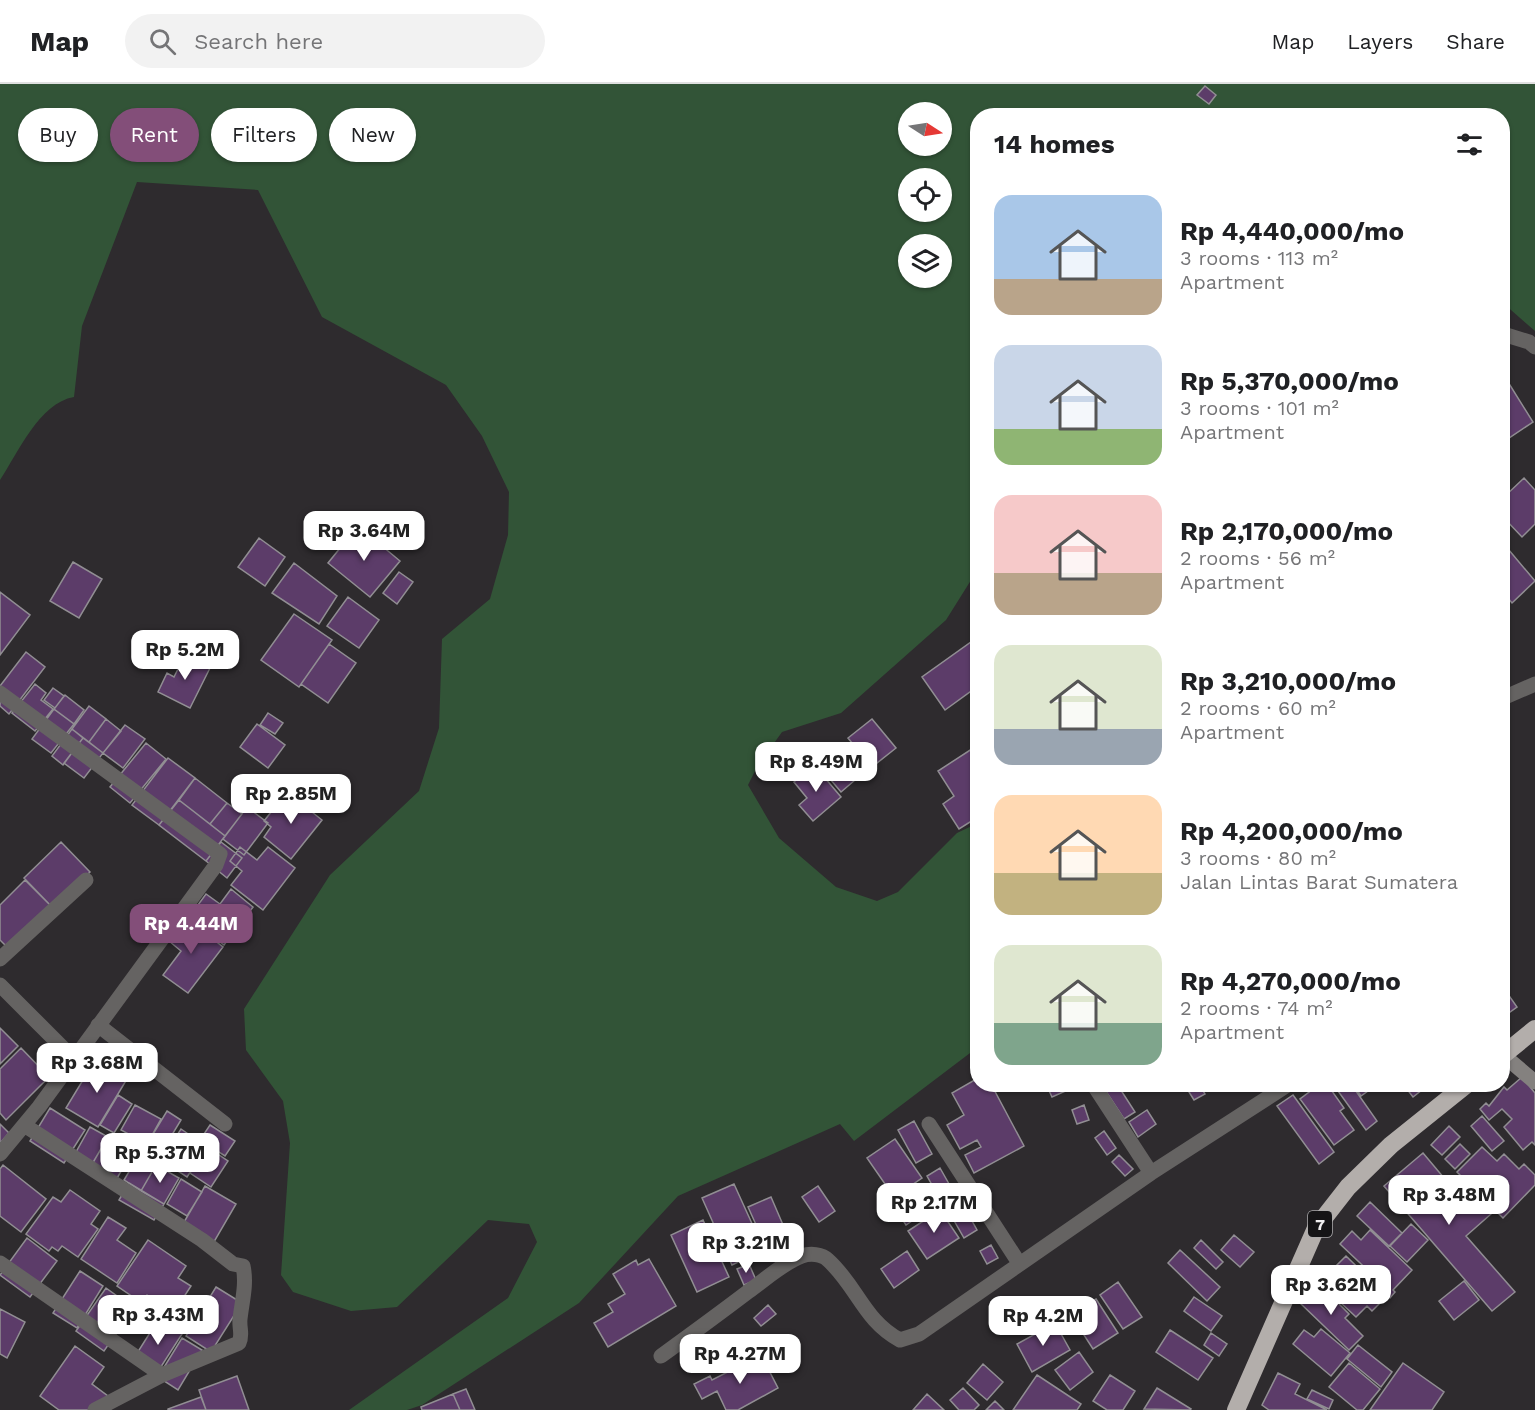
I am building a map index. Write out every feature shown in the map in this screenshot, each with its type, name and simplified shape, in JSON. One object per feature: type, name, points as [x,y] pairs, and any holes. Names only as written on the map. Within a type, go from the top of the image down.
[{"type":"highway","points":[[1510,1049],[1535,1029]]},
{"type":"highway","name":"7","points":[[1236,1410],[1316,1228],[1348,1187],[1391,1145],[1457,1092]]},
{"type":"street","points":[[1510,336],[1529,342],[1535,347]]},
{"type":"street","points":[[1510,695],[1535,684]]},
{"type":"street","points":[[0,693],[220,854],[216,865],[24,1125],[0,1154]]},
{"type":"street","points":[[0,959],[86,880]]},
{"type":"street","points":[[0,986],[73,1058]]},
{"type":"street","points":[[98,1025],[225,1124]]},
{"type":"street","points":[[1510,1061],[1535,1082]]},
{"type":"street","points":[[1098,1092],[1151,1173]]},
{"type":"street","points":[[661,1356],[782,1268],[805,1255],[818,1255],[830,1261],[862,1301],[870,1318],[884,1331],[900,1340],[920,1334],[1151,1173],[1277,1092]]},
{"type":"street","points":[[928,1124],[1019,1263]]},
{"type":"street","points":[[24,1125],[202,1240],[233,1264],[243,1266],[245,1298],[240,1321],[240,1343],[162,1375],[95,1410]]},
{"type":"street","points":[[0,1263],[162,1375]]},
{"type":"green space","points":[[0,84],[1535,84],[1535,331],[1510,309],[1510,108],[970,108],[970,582],[946,620],[841,713],[782,732],[757,767],[748,785],[779,838],[836,887],[877,901],[898,892],[957,833],[970,827],[970,1053],[854,1141],[840,1124],[678,1196],[579,1303],[422,1405],[407,1410],[349,1410],[508,1298],[537,1242],[529,1224],[488,1220],[397,1307],[351,1311],[293,1292],[281,1275],[290,1143],[283,1101],[246,1050],[244,1009],[330,875],[419,791],[439,728],[442,639],[490,599],[508,535],[509,492],[482,436],[446,385],[322,317],[258,190],[137,182],[82,326],[74,397],[50,409],[31,431],[0,480]]},
{"type":"building","points":[[1205,86],[1216,95],[1209,104],[1197,95]]},
{"type":"building","points":[[1510,385],[1533,422],[1510,437]]},
{"type":"building","points":[[1524,478],[1535,490],[1535,524],[1522,537],[1510,524],[1510,491]]},
{"type":"building","points":[[358,526],[400,561],[370,597],[328,563]]},
{"type":"building","points":[[259,538],[285,557],[265,586],[238,567]]},
{"type":"building","points":[[1510,551],[1535,581],[1512,603],[1510,601]]},
{"type":"building","points":[[73,562],[102,579],[79,618],[50,601]]},
{"type":"building","points":[[294,563],[337,596],[319,624],[272,593]]},
{"type":"building","points":[[399,572],[413,582],[397,604],[383,593]]},
{"type":"building","points":[[0,592],[30,615],[0,655]]},
{"type":"building","points":[[348,597],[379,620],[359,648],[327,626]]},
{"type":"building","points":[[294,614],[332,640],[299,687],[261,660]]},
{"type":"building","points":[[970,643],[970,692],[945,710],[922,677]]},
{"type":"building","points":[[329,644],[356,663],[328,703],[301,684]]},
{"type":"building","points":[[26,652],[45,667],[9,714],[0,706],[0,686]]},
{"type":"building","points":[[186,653],[191,657],[197,655],[203,658],[200,665],[211,666],[190,708],[158,692],[167,673],[174,677]]},
{"type":"building","points":[[35,684],[46,693],[41,700],[53,709],[35,731],[12,713]]},
{"type":"building","points":[[53,688],[64,696],[55,708],[44,700]]},
{"type":"building","points":[[65,695],[84,710],[74,724],[54,709]]},
{"type":"building","points":[[89,706],[106,719],[89,742],[72,729]]},
{"type":"building","points":[[54,709],[74,724],[51,753],[32,739]]},
{"type":"building","points":[[268,713],[283,723],[275,734],[260,725]]},
{"type":"building","points":[[106,719],[121,731],[103,753],[89,742]]},
{"type":"building","points":[[872,719],[896,748],[872,767],[848,738]]},
{"type":"building","points":[[257,724],[285,745],[268,768],[240,747]]},
{"type":"building","points":[[125,725],[145,739],[123,768],[103,753]]},
{"type":"building","points":[[72,729],[83,738],[63,765],[52,756]]},
{"type":"building","points":[[83,738],[103,753],[84,778],[64,763]]},
{"type":"building","points":[[146,743],[166,759],[130,803],[110,787]]},
{"type":"building","points":[[849,744],[869,768],[841,792],[820,767]]},
{"type":"building","points":[[970,750],[970,822],[959,829],[943,804],[954,796],[938,771]]},
{"type":"building","points":[[168,758],[195,778],[159,825],[132,805]]},
{"type":"building","points":[[814,765],[841,797],[813,821],[799,805],[807,798],[794,782]]},
{"type":"building","points":[[195,778],[227,803],[210,824],[179,800]]},
{"type":"building","points":[[287,792],[322,820],[291,859],[264,837],[271,827],[264,821]]},
{"type":"building","points":[[179,800],[225,836],[206,861],[159,825]]},
{"type":"building","points":[[227,803],[242,814],[225,836],[210,824]]},
{"type":"building","points":[[247,807],[268,823],[244,855],[223,839]]},
{"type":"building","points":[[61,842],[90,872],[53,908],[24,878]]},
{"type":"building","points":[[221,842],[242,858],[227,878],[206,861]]},
{"type":"building","points":[[240,847],[257,860],[268,847],[295,868],[263,910],[231,885],[242,871],[230,861]]},
{"type":"building","points":[[25,880],[53,908],[10,950],[0,940],[0,905]]},
{"type":"building","points":[[231,889],[253,907],[224,945],[197,924],[203,915],[195,909],[206,894],[220,904]]},
{"type":"building","points":[[186,918],[223,947],[188,993],[163,975],[181,951],[169,941]]},
{"type":"building","points":[[1510,997],[1517,1007],[1510,1012]]},
{"type":"building","points":[[0,1028],[18,1046],[0,1064]]},
{"type":"building","points":[[21,1048],[49,1077],[6,1120],[0,1113],[0,1069]]},
{"type":"building","points":[[95,1060],[127,1079],[98,1127],[66,1108]]},
{"type":"building","points":[[1522,1077],[1535,1093],[1535,1145],[1532,1142],[1523,1150],[1504,1127],[1512,1119],[1502,1109],[1489,1120],[1480,1109],[1486,1103],[1489,1106],[1500,1092],[1510,1092],[1510,1087]]},
{"type":"building","points":[[970,1083],[970,1092],[995,1092],[1024,1146],[974,1173],[965,1155],[981,1147],[977,1140],[960,1149],[947,1125],[964,1115],[952,1093]]},
{"type":"building","points":[[1050,1092],[1063,1092],[1052,1097]]},
{"type":"building","points":[[1106,1092],[1122,1092],[1135,1112],[1124,1119]]},
{"type":"building","points":[[1189,1092],[1204,1092],[1205,1094],[1194,1100]]},
{"type":"building","points":[[1309,1092],[1333,1092],[1344,1108],[1340,1111],[1354,1130],[1334,1145],[1300,1099]]},
{"type":"building","points":[[1339,1092],[1357,1092],[1377,1121],[1366,1130]]},
{"type":"building","points":[[1409,1092],[1419,1092],[1413,1097]]},
{"type":"building","points":[[118,1095],[132,1104],[114,1133],[100,1125]]},
{"type":"building","points":[[1293,1095],[1334,1152],[1319,1164],[1277,1106]]},
{"type":"building","points":[[135,1105],[161,1119],[147,1144],[121,1130]]},
{"type":"building","points":[[1084,1105],[1089,1120],[1077,1124],[1072,1110]]},
{"type":"building","points":[[50,1108],[85,1130],[64,1163],[30,1141]]},
{"type":"building","points":[[1147,1110],[1156,1124],[1138,1137],[1129,1122]]},
{"type":"building","points":[[167,1111],[181,1120],[158,1158],[144,1149]]},
{"type":"building","points":[[1482,1116],[1504,1141],[1492,1151],[1471,1126]]},
{"type":"building","points":[[914,1121],[932,1154],[916,1163],[898,1130]]},
{"type":"building","points":[[0,1124],[9,1133],[0,1143]]},
{"type":"building","points":[[210,1125],[235,1141],[225,1156],[200,1140]]},
{"type":"building","points":[[1449,1126],[1460,1137],[1442,1155],[1431,1145]]},
{"type":"building","points":[[90,1127],[108,1137],[88,1171],[71,1161]]},
{"type":"building","points":[[181,1129],[207,1147],[187,1177],[161,1160]]},
{"type":"building","points":[[1104,1131],[1116,1148],[1107,1155],[1095,1138]]},
{"type":"building","points":[[108,1137],[133,1151],[113,1185],[88,1171]]},
{"type":"building","points":[[895,1139],[922,1178],[894,1197],[867,1158]]},
{"type":"building","points":[[1460,1144],[1470,1154],[1455,1169],[1445,1159]]},
{"type":"building","points":[[207,1147],[228,1161],[211,1187],[190,1173]]},
{"type":"building","points":[[1482,1147],[1497,1161],[1504,1154],[1519,1169],[1524,1164],[1535,1175],[1535,1185],[1503,1218],[1457,1172]]},
{"type":"building","points":[[1423,1153],[1465,1203],[1474,1194],[1491,1214],[1466,1236],[1515,1292],[1492,1311],[1384,1186]]},
{"type":"building","points":[[139,1155],[156,1165],[141,1191],[124,1180]]},
{"type":"building","points":[[1119,1155],[1133,1169],[1125,1176],[1112,1162]]},
{"type":"building","points":[[3,1165],[46,1199],[21,1232],[0,1216],[0,1169]]},
{"type":"building","points":[[156,1165],[179,1178],[164,1204],[141,1191]]},
{"type":"building","points":[[940,1168],[953,1191],[940,1199],[927,1176]]},
{"type":"building","points":[[181,1179],[202,1192],[187,1216],[167,1204]]},
{"type":"building","points":[[129,1183],[164,1204],[154,1220],[119,1200]]},
{"type":"building","points":[[734,1184],[764,1250],[732,1265],[702,1198]]},
{"type":"building","points":[[924,1184],[937,1204],[906,1225],[893,1205]]},
{"type":"building","points":[[205,1186],[236,1204],[211,1247],[180,1229]]},
{"type":"building","points":[[818,1186],[835,1211],[819,1222],[802,1197]]},
{"type":"building","points":[[70,1190],[100,1211],[91,1224],[98,1229],[78,1257],[62,1246],[58,1251],[52,1247],[49,1251],[26,1234],[53,1197],[61,1202]]},
{"type":"building","points":[[771,1197],[790,1241],[768,1251],[748,1207]]},
{"type":"building","points":[[1370,1202],[1402,1233],[1389,1246],[1357,1216]]},
{"type":"building","points":[[940,1210],[959,1238],[927,1259],[908,1231]]},
{"type":"building","points":[[966,1210],[977,1230],[964,1238],[952,1217]]},
{"type":"building","points":[[108,1217],[126,1228],[117,1240],[136,1253],[117,1283],[81,1259]]},
{"type":"building","points":[[703,1220],[729,1277],[697,1292],[671,1235]]},
{"type":"building","points":[[1411,1224],[1428,1240],[1407,1262],[1390,1246]]},
{"type":"building","points":[[1370,1230],[1412,1270],[1393,1290],[1395,1292],[1390,1298],[1374,1282],[1377,1279],[1340,1244],[1352,1231],[1361,1240]]},
{"type":"building","points":[[1234,1235],[1254,1252],[1240,1267],[1221,1250]]},
{"type":"building","points":[[27,1238],[57,1261],[30,1297],[0,1275]]},
{"type":"building","points":[[148,1240],[186,1266],[178,1278],[191,1286],[167,1323],[143,1307],[150,1297],[147,1295],[142,1303],[117,1286]]},
{"type":"building","points":[[1201,1240],[1223,1262],[1216,1269],[1194,1248]]},
{"type":"building","points":[[991,1245],[998,1258],[987,1264],[980,1251]]},
{"type":"building","points":[[1180,1250],[1220,1287],[1207,1301],[1168,1263]]},
{"type":"building","points":[[907,1251],[919,1270],[894,1288],[881,1269]]},
{"type":"building","points":[[1346,1256],[1387,1296],[1372,1311],[1367,1306],[1356,1317],[1323,1286],[1339,1268],[1336,1266]]},
{"type":"building","points":[[649,1259],[676,1306],[608,1347],[594,1323],[613,1312],[608,1304],[625,1294],[613,1274],[636,1260],[638,1265]]},
{"type":"building","points":[[749,1264],[756,1280],[744,1285],[737,1269]]},
{"type":"building","points":[[80,1271],[103,1286],[77,1328],[53,1313]]},
{"type":"building","points":[[1464,1281],[1479,1300],[1454,1320],[1439,1301]]},
{"type":"building","points":[[1118,1282],[1142,1317],[1123,1329],[1100,1295]]},
{"type":"building","points":[[1318,1283],[1349,1314],[1345,1318],[1363,1336],[1349,1350],[1299,1302]]},
{"type":"building","points":[[216,1287],[242,1303],[211,1352],[186,1336]]},
{"type":"building","points":[[106,1288],[117,1296],[106,1313],[112,1318],[124,1300],[134,1308],[104,1351],[76,1331]]},
{"type":"building","points":[[1194,1297],[1222,1316],[1211,1331],[1184,1311]]},
{"type":"building","points":[[1096,1299],[1118,1333],[1093,1349],[1071,1315]]},
{"type":"building","points":[[768,1305],[776,1314],[761,1326],[754,1318]]},
{"type":"building","points":[[0,1309],[25,1322],[7,1358],[0,1354]]},
{"type":"building","points":[[158,1320],[182,1334],[157,1373],[134,1358]]},
{"type":"building","points":[[1055,1323],[1070,1350],[1032,1372],[1017,1344]]},
{"type":"building","points":[[1321,1329],[1350,1353],[1331,1376],[1293,1344],[1304,1330],[1314,1337]]},
{"type":"building","points":[[1170,1330],[1213,1358],[1198,1380],[1156,1352]]},
{"type":"building","points":[[1211,1333],[1227,1344],[1219,1356],[1204,1345]]},
{"type":"building","points":[[182,1338],[202,1350],[178,1390],[158,1377]]},
{"type":"building","points":[[1358,1345],[1392,1372],[1381,1387],[1347,1359]]},
{"type":"building","points":[[75,1346],[104,1367],[92,1384],[116,1402],[110,1410],[59,1410],[40,1396]]},
{"type":"building","points":[[1079,1352],[1093,1372],[1070,1390],[1055,1370]]},
{"type":"building","points":[[761,1355],[778,1388],[738,1410],[726,1410],[717,1391],[702,1399],[694,1384],[710,1376],[712,1380]]},
{"type":"building","points":[[1349,1363],[1380,1389],[1363,1410],[1357,1410],[1329,1387]]},
{"type":"building","points":[[1403,1363],[1444,1392],[1432,1410],[1370,1410]]},
{"type":"building","points":[[983,1364],[1003,1382],[987,1400],[967,1383]]},
{"type":"building","points":[[1278,1373],[1300,1384],[1295,1394],[1327,1410],[1269,1410],[1262,1405]]},
{"type":"building","points":[[1037,1375],[1081,1404],[1077,1410],[1013,1410]]},
{"type":"building","points":[[1110,1375],[1135,1391],[1123,1410],[1107,1410],[1093,1401]]},
{"type":"building","points":[[237,1376],[249,1410],[206,1410],[199,1390]]},
{"type":"building","points":[[963,1388],[979,1405],[974,1410],[959,1410],[950,1400]]},
{"type":"building","points":[[1157,1388],[1191,1409],[1144,1409]]},
{"type":"building","points":[[466,1389],[475,1410],[460,1410],[453,1394]]},
{"type":"building","points":[[1312,1390],[1333,1400],[1329,1409],[1307,1399]]},
{"type":"building","points":[[453,1394],[460,1410],[422,1410],[421,1407]]},
{"type":"building","points":[[927,1394],[944,1410],[913,1410]]},
{"type":"building","points":[[201,1397],[206,1410],[168,1410],[168,1409]]},
{"type":"building","points":[[995,1401],[1004,1410],[986,1410]]}]
